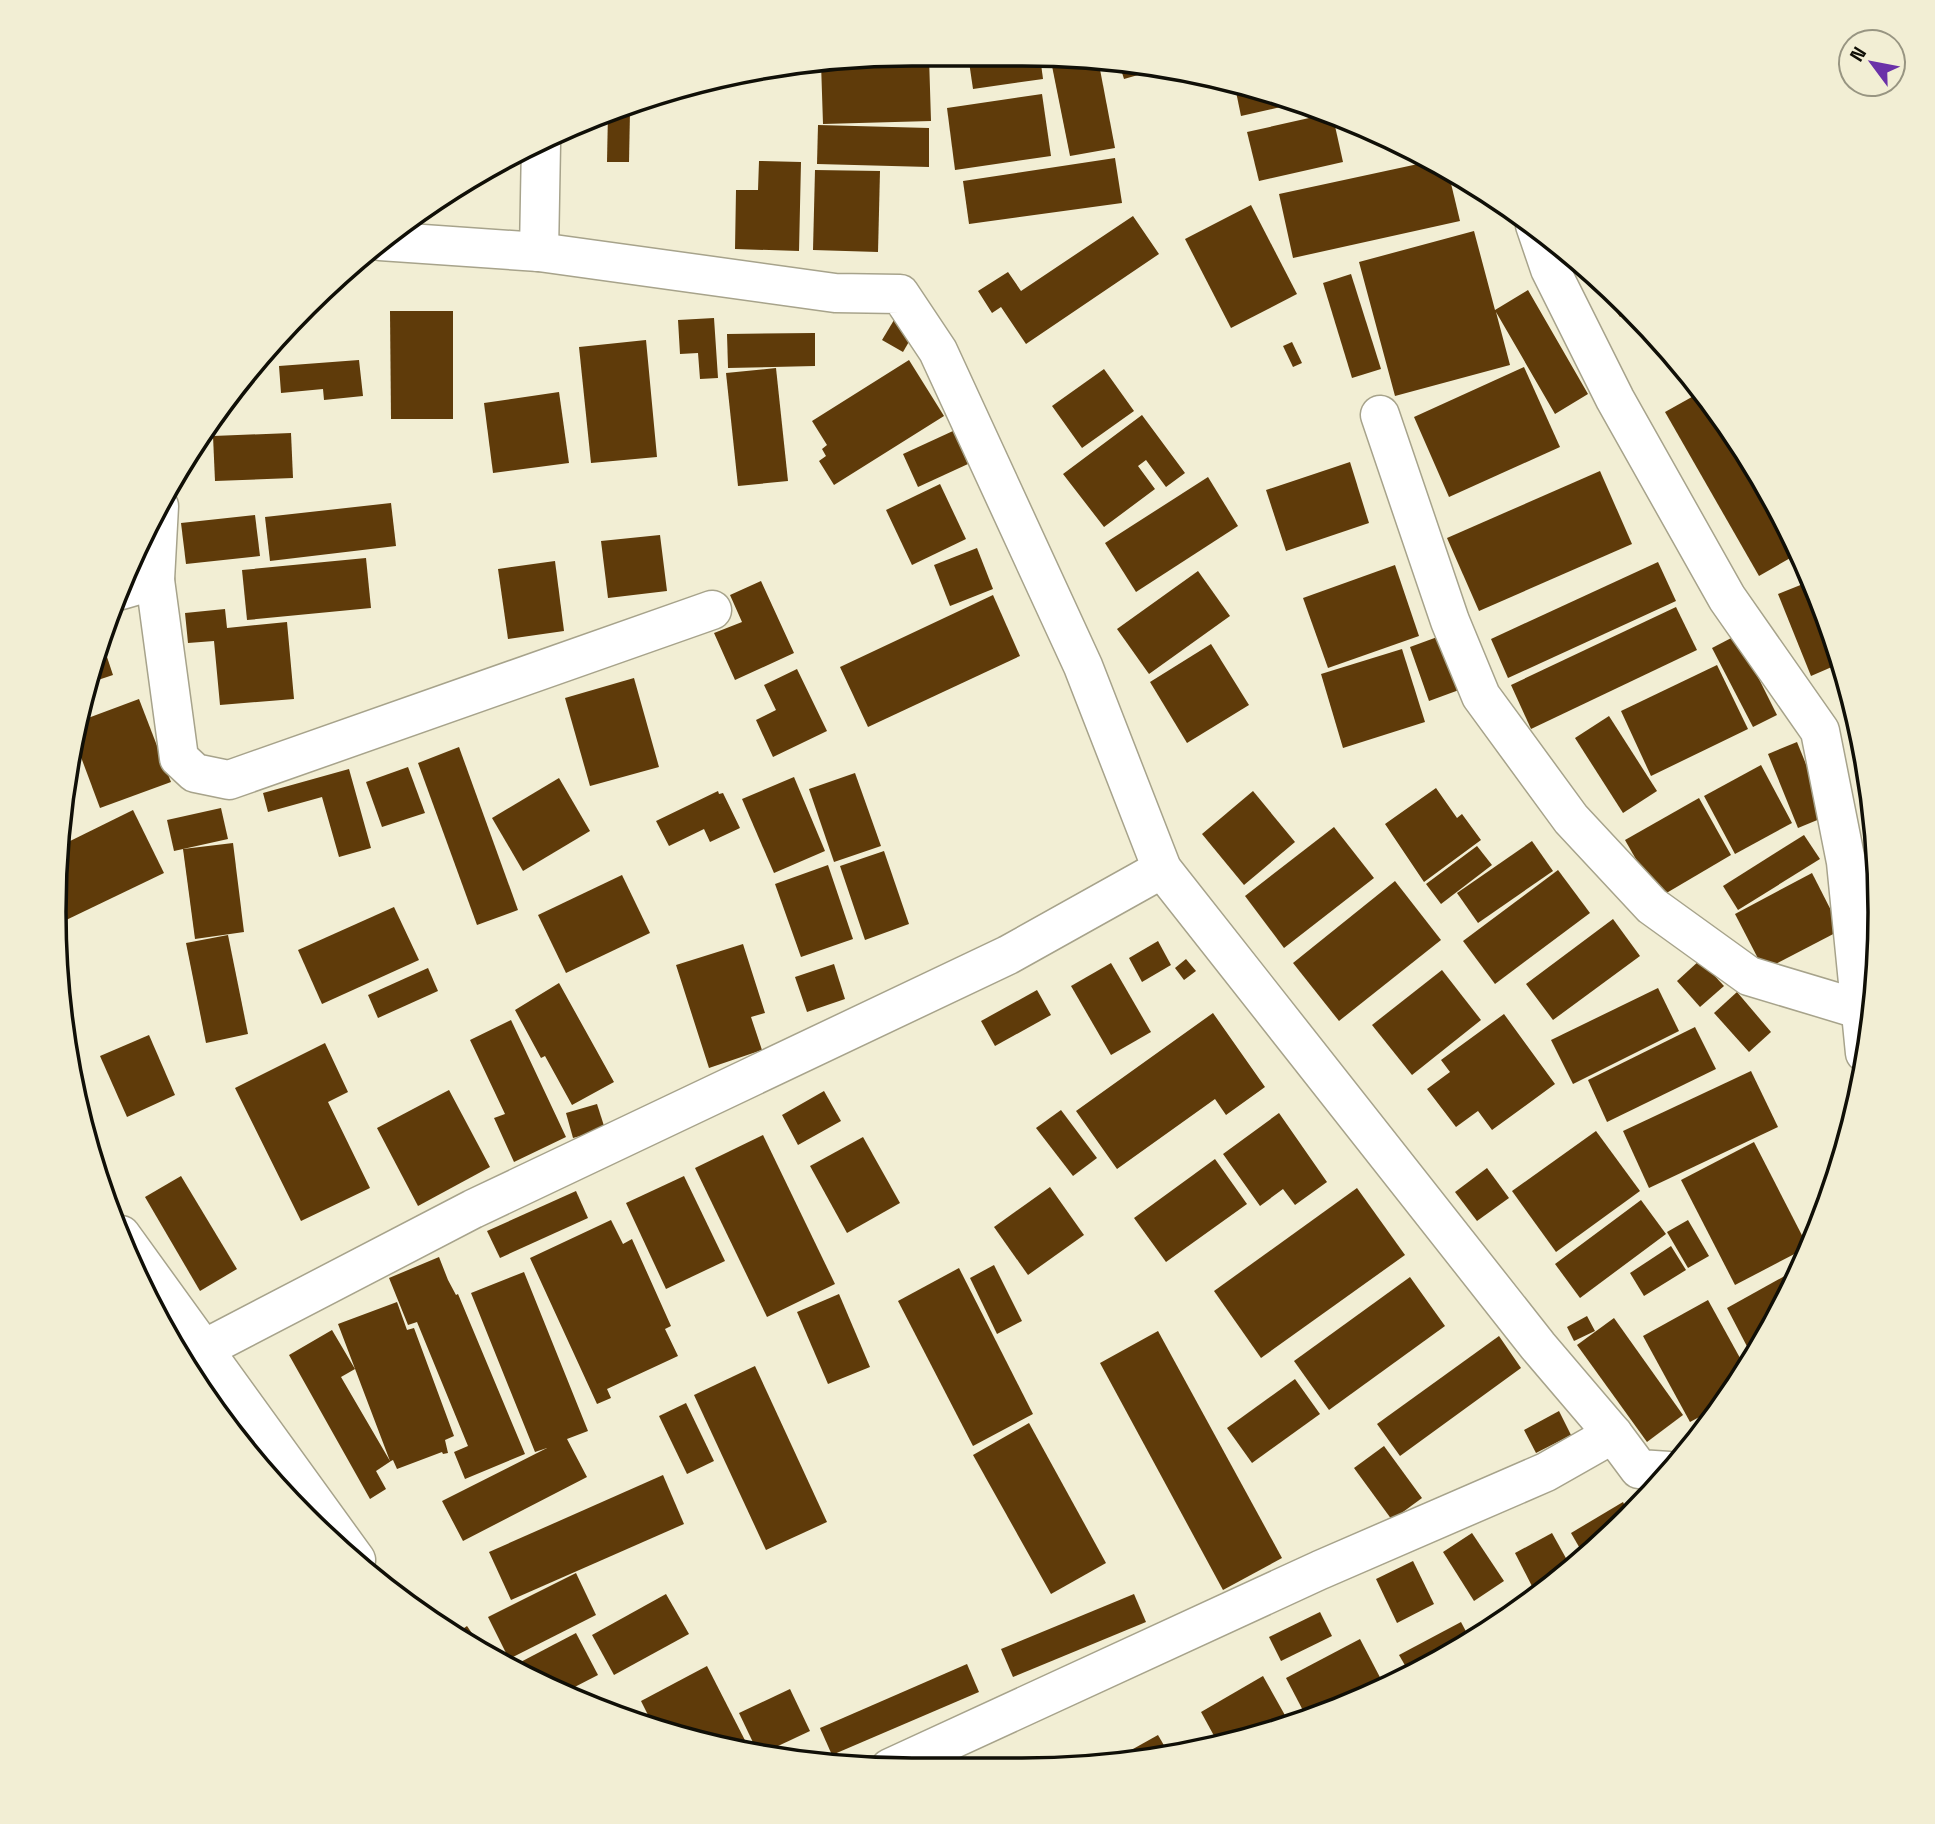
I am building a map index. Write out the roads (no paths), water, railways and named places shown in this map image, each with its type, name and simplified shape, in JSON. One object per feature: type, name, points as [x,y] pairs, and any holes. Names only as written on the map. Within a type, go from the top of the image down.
[{"type":"street","points":[[539,252],[541,153]]},
{"type":"street","points":[[396,242],[539,252],[835,293],[900,294],[938,351],[1083,666],[1162,869],[1538,1346],[1650,1478]]},
{"type":"street","points":[[1380,415],[1450,621],[1480,696],[1571,819],[1651,906],[1749,976],[1862,1010],[1861,862],[1821,731],[1721,587],[1615,399],[1550,269],[1541,244]]},
{"type":"street","points":[[146,556],[138,585],[179,758],[195,772],[229,780],[712,610]]},
{"type":"street","points":[[202,1350],[473,1209],[1008,955],[1162,869]]},
{"type":"street","points":[[148,1274],[331,1525]]},
{"type":"street","points":[[912,1758],[1320,1570],[1546,1472],[1613,1434]]}]
